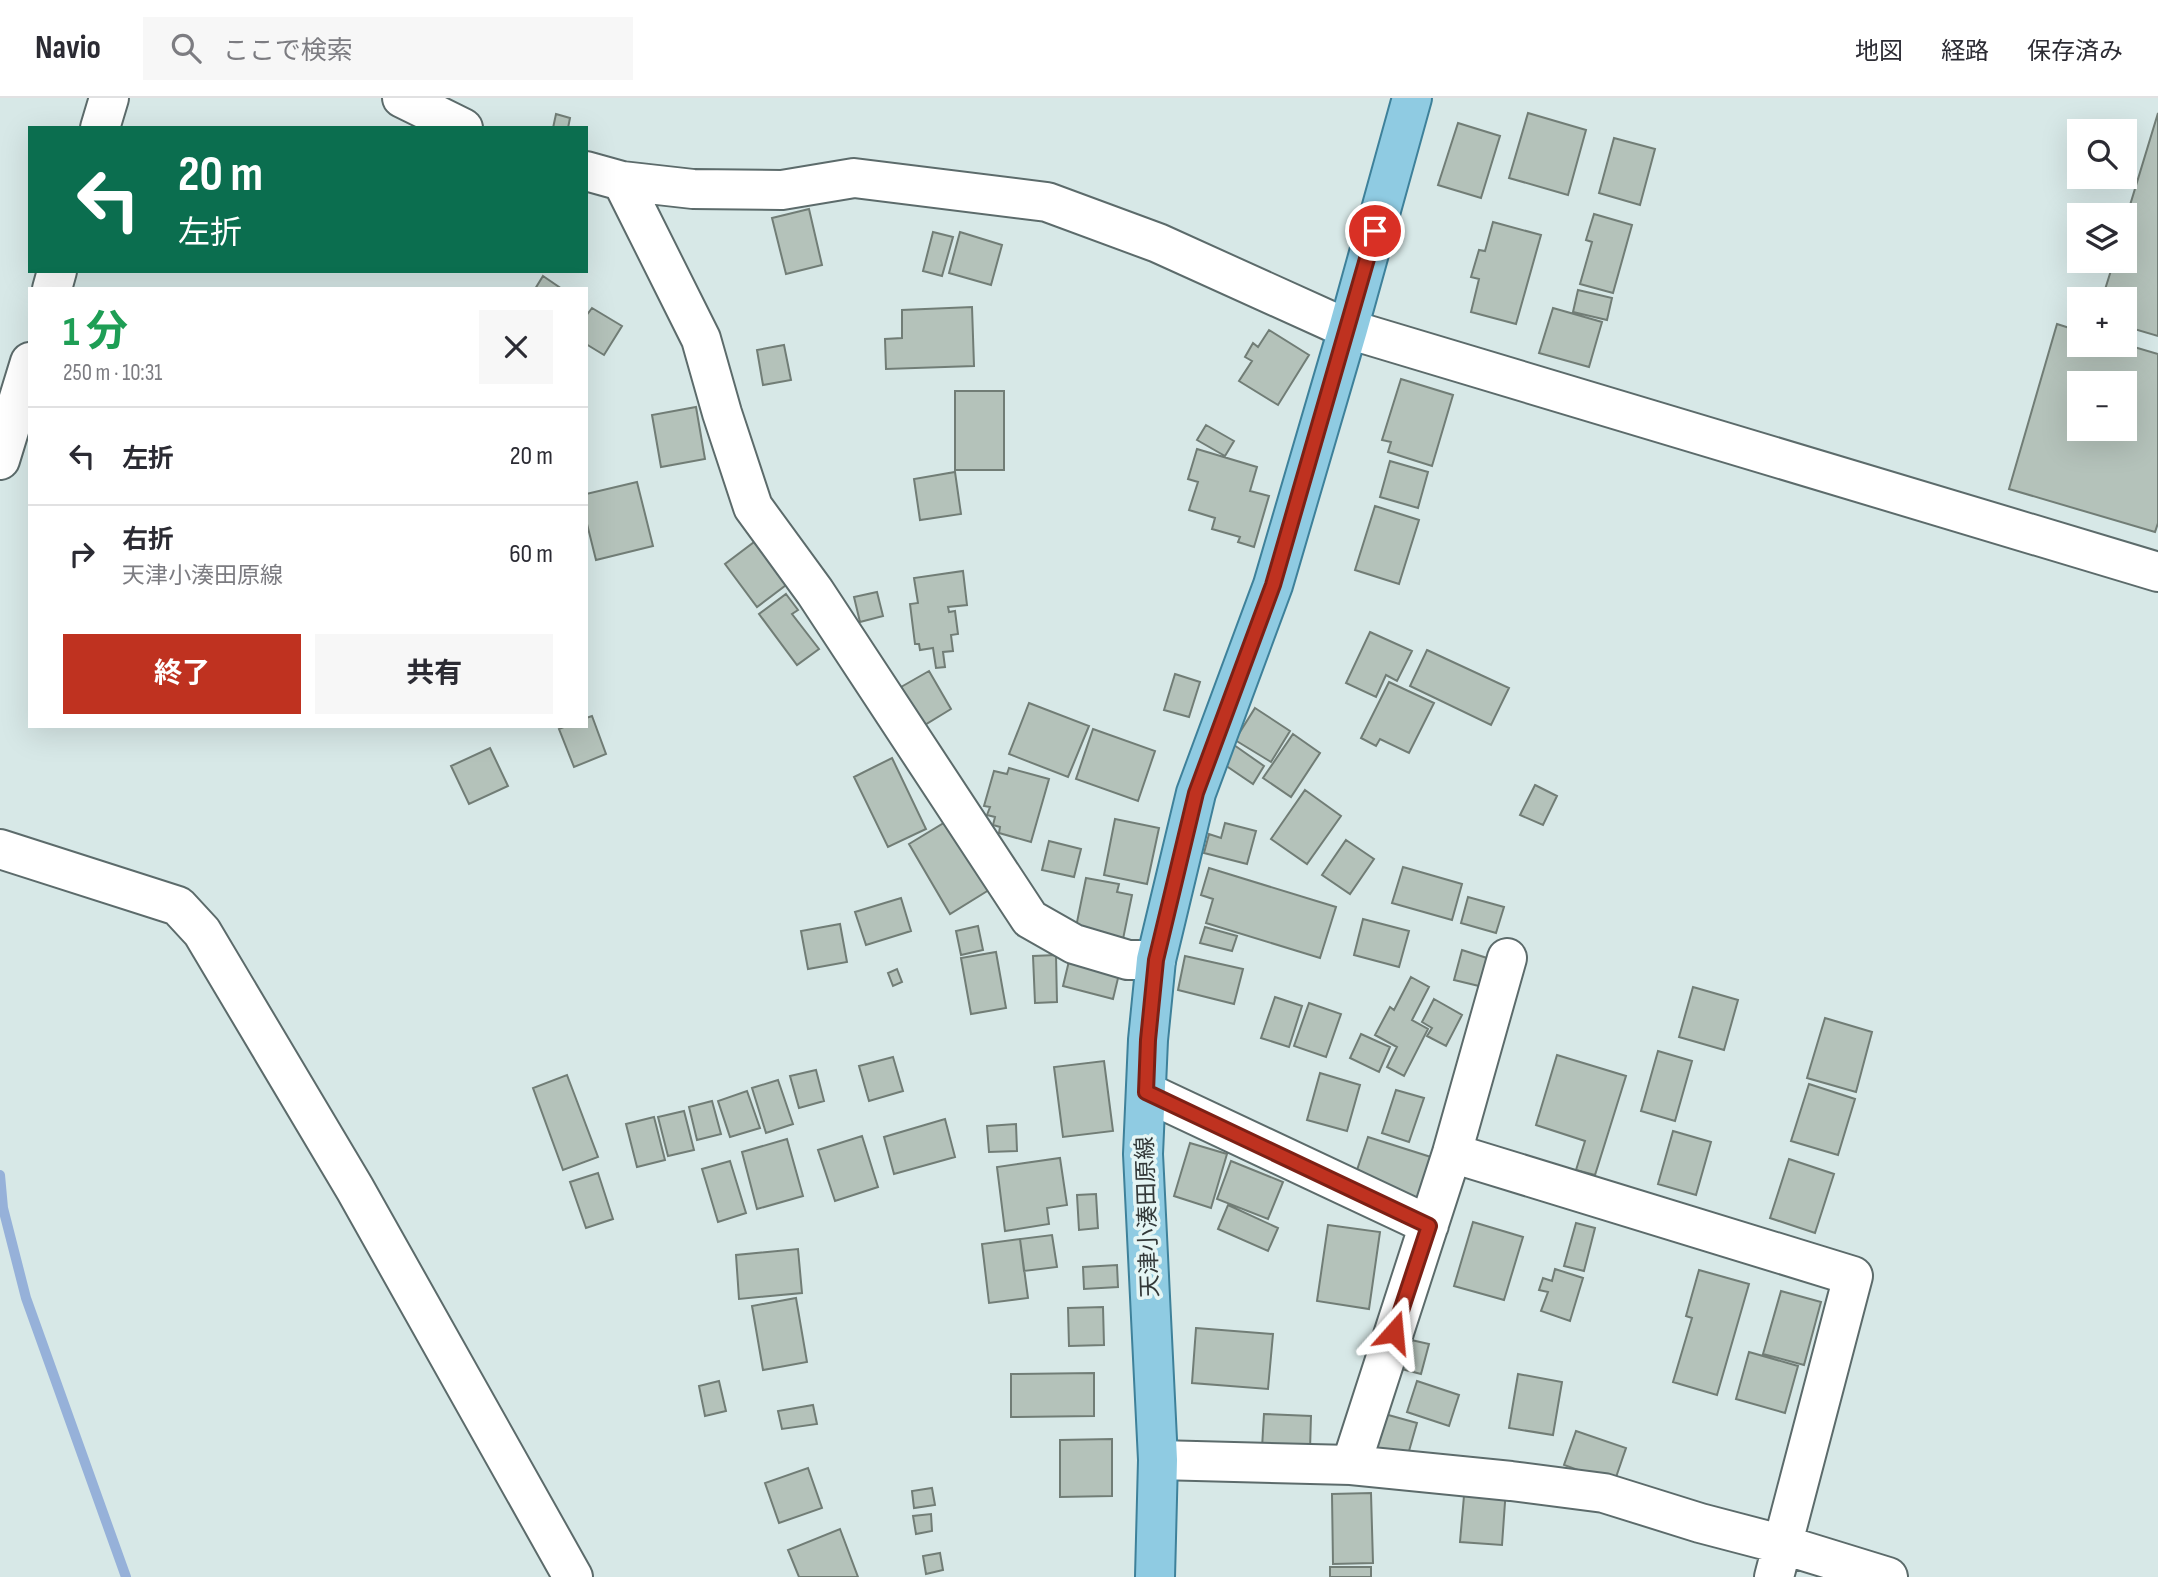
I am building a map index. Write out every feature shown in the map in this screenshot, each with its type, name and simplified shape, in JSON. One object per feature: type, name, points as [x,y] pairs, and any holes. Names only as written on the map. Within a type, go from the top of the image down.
[{"type":"main road","name":"天津小湊田原線","points":[[1155,1577],[1158,1460],[1143,1154],[1148,1040],[1156,960],[1196,793],[1273,585],[1348,330],[1412,98]]},
{"type":"street","points":[[101,126],[109,98]]},
{"type":"street","points":[[402,98],[459,126]]},
{"type":"street","points":[[604,176],[692,189],[782,190],[854,178],[1047,202],[1158,243],[1348,330],[2158,572]]},
{"type":"street","points":[[604,176],[701,339],[753,507],[815,592],[1030,919],[1073,944],[1128,960],[1156,960]]},
{"type":"street","points":[[0,460],[28,369]]},
{"type":"street","points":[[0,849],[178,906],[202,932],[355,1189],[573,1577]]},
{"type":"street","points":[[1351,1465],[1452,1153],[1507,958]]},
{"type":"street","points":[[1146,1092],[1429,1226]]},
{"type":"street","points":[[1452,1153],[1853,1276],[1779,1561]]},
{"type":"street","points":[[1158,1460],[1351,1465],[1604,1493],[1700,1524],[1779,1561],[1888,1577]]},
{"type":"building","points":[[1528,113],[1586,130],[1568,195],[1509,178]]},
{"type":"building","points":[[2158,113],[2158,336],[2137,330],[2137,287],[2106,287],[2110,273],[2137,273],[2137,203],[2131,203]]},
{"type":"building","points":[[556,114],[570,118],[568,126],[553,126]]},
{"type":"building","points":[[1458,123],[1500,136],[1481,198],[1438,185]]},
{"type":"building","points":[[1614,138],[1655,149],[1640,205],[1599,193]]},
{"type":"building","points":[[809,209],[822,265],[786,274],[772,218]]},
{"type":"building","points":[[1594,214],[1632,225],[1613,293],[1580,284],[1592,242],[1586,240]]},
{"type":"building","points":[[1493,222],[1541,235],[1516,324],[1471,312],[1479,279],[1471,277],[1479,250],[1485,251]]},
{"type":"building","points":[[933,232],[953,237],[942,276],[923,271]]},
{"type":"building","points":[[960,232],[1002,245],[991,285],[949,273]]},
{"type":"building","points":[[543,276],[559,287],[536,287]]},
{"type":"building","points":[[1578,290],[1612,298],[1607,320],[1573,312]]},
{"type":"building","points":[[972,307],[974,366],[886,369],[885,339],[902,338],[902,310]]},
{"type":"building","points":[[592,308],[622,326],[604,355],[588,345],[588,313]]},
{"type":"building","points":[[1553,308],[1602,322],[1589,367],[1539,353]]},
{"type":"building","points":[[2057,324],[2067,327],[2067,357],[2137,357],[2137,348],[2158,354],[2158,523],[2155,532],[2009,489]]},
{"type":"building","points":[[1269,330],[1309,355],[1278,405],[1239,381],[1252,361],[1245,357],[1253,343],[1258,347]]},
{"type":"building","points":[[784,345],[791,380],[763,385],[757,350]]},
{"type":"building","points":[[1401,379],[1453,395],[1432,466],[1388,452],[1391,442],[1382,440]]},
{"type":"building","points":[[955,391],[1004,391],[1004,470],[955,470]]},
{"type":"building","points":[[696,407],[705,459],[661,467],[652,415]]},
{"type":"building","points":[[1206,425],[1234,441],[1225,456],[1197,440]]},
{"type":"building","points":[[1197,449],[1257,467],[1250,491],[1269,496],[1254,547],[1238,542],[1240,537],[1212,529],[1215,518],[1189,510],[1198,482],[1188,479]]},
{"type":"building","points":[[1390,461],[1428,472],[1418,508],[1380,497]]},
{"type":"building","points":[[955,472],[961,514],[920,520],[914,479]]},
{"type":"building","points":[[637,482],[653,546],[596,560],[588,528],[588,494]]},
{"type":"building","points":[[1375,506],[1419,520],[1399,584],[1355,570]]},
{"type":"building","points":[[766,533],[798,576],[757,607],[725,564]]},
{"type":"building","points":[[963,571],[967,605],[948,607],[949,612],[955,611],[958,634],[951,635],[953,651],[943,652],[945,667],[936,668],[933,648],[920,650],[919,644],[915,644],[910,604],[918,603],[914,578]]},
{"type":"building","points":[[877,592],[883,616],[860,622],[854,597]]},
{"type":"building","points":[[786,594],[798,610],[792,614],[819,649],[797,665],[759,614]]},
{"type":"building","points":[[1370,632],[1412,651],[1397,681],[1386,675],[1376,697],[1346,683]]},
{"type":"building","points":[[1427,650],[1509,688],[1491,725],[1410,686]]},
{"type":"building","points":[[929,671],[951,709],[923,726],[901,687]]},
{"type":"building","points":[[1175,674],[1200,682],[1189,717],[1164,710]]},
{"type":"building","points":[[1389,682],[1434,703],[1409,753],[1380,739],[1376,746],[1361,738]]},
{"type":"building","points":[[1029,703],[1089,726],[1068,777],[1009,754]]},
{"type":"building","points":[[1255,708],[1290,731],[1271,762],[1235,740]]},
{"type":"building","points":[[592,716],[606,754],[574,767],[559,729],[588,728],[588,717]]},
{"type":"building","points":[[1093,729],[1155,751],[1138,801],[1076,779]]},
{"type":"building","points":[[1293,734],[1320,753],[1291,797],[1263,778]]},
{"type":"building","points":[[1234,745],[1264,766],[1253,784],[1222,763]]},
{"type":"building","points":[[490,748],[508,786],[469,804],[451,766]]},
{"type":"building","points":[[892,758],[926,829],[888,847],[854,777]]},
{"type":"building","points":[[1009,768],[1049,779],[1031,842],[999,833],[1000,827],[993,825],[995,817],[987,815],[990,807],[984,806],[994,771],[1007,774]]},
{"type":"building","points":[[1535,785],[1557,796],[1543,825],[1520,815]]},
{"type":"building","points":[[1305,790],[1341,816],[1307,864],[1271,839]]},
{"type":"building","points":[[957,815],[997,885],[950,914],[909,844]]},
{"type":"building","points":[[1115,819],[1159,828],[1147,884],[1104,875]]},
{"type":"building","points":[[1225,823],[1256,831],[1247,864],[1204,853],[1209,834],[1221,838]]},
{"type":"building","points":[[1346,840],[1374,859],[1350,894],[1322,875]]},
{"type":"building","points":[[1049,841],[1081,849],[1074,877],[1042,870]]},
{"type":"building","points":[[1403,867],[1462,884],[1452,920],[1392,903]]},
{"type":"building","points":[[1209,868],[1336,907],[1320,958],[1206,923],[1213,899],[1201,895]]},
{"type":"building","points":[[1086,878],[1119,884],[1117,892],[1132,895],[1122,944],[1076,927]]},
{"type":"building","points":[[1468,897],[1504,907],[1496,933],[1461,923]]},
{"type":"building","points":[[901,898],[911,931],[866,945],[855,912]]},
{"type":"building","points":[[1363,919],[1409,931],[1399,967],[1354,955]]},
{"type":"building","points":[[840,924],[847,962],[808,969],[801,931]]},
{"type":"building","points":[[978,926],[983,950],[961,955],[956,931]]},
{"type":"building","points":[[1205,927],[1237,936],[1232,951],[1200,943]]},
{"type":"building","points":[[1462,950],[1487,958],[1479,986],[1454,980]]},
{"type":"building","points":[[996,952],[1006,1008],[971,1014],[961,958]]},
{"type":"building","points":[[1056,955],[1057,1002],[1035,1003],[1033,956]]},
{"type":"building","points":[[1185,956],[1243,969],[1234,1004],[1178,990]]},
{"type":"building","points":[[1069,961],[1119,974],[1113,999],[1063,986]]},
{"type":"building","points":[[897,969],[902,982],[893,986],[888,973]]},
{"type":"building","points":[[1411,977],[1429,987],[1412,1020],[1428,1029],[1404,1076],[1387,1067],[1397,1047],[1375,1035],[1390,1007],[1394,1010]]},
{"type":"building","points":[[1693,987],[1738,1000],[1724,1050],[1679,1037]]},
{"type":"building","points":[[1275,997],[1302,1006],[1289,1047],[1261,1038]]},
{"type":"building","points":[[1434,999],[1462,1015],[1446,1046],[1427,1036],[1432,1028],[1422,1022]]},
{"type":"building","points":[[1309,1003],[1341,1014],[1326,1057],[1294,1046]]},
{"type":"building","points":[[1825,1018],[1872,1032],[1856,1092],[1807,1078]]},
{"type":"building","points":[[1361,1034],[1390,1047],[1379,1072],[1350,1058]]},
{"type":"building","points":[[1658,1051],[1692,1061],[1675,1121],[1641,1111]]},
{"type":"building","points":[[1557,1055],[1626,1076],[1595,1175],[1576,1170],[1585,1141],[1536,1125]]},
{"type":"building","points":[[893,1057],[903,1091],[869,1101],[859,1066]]},
{"type":"building","points":[[1104,1061],[1113,1131],[1063,1137],[1054,1067]]},
{"type":"building","points":[[816,1070],[824,1101],[799,1108],[790,1076]]},
{"type":"building","points":[[1320,1073],[1360,1085],[1347,1131],[1307,1120]]},
{"type":"building","points":[[567,1075],[598,1157],[563,1170],[533,1088]]},
{"type":"building","points":[[778,1080],[793,1124],[766,1133],[752,1088]]},
{"type":"building","points":[[1809,1084],[1855,1099],[1838,1155],[1791,1141]]},
{"type":"building","points":[[1396,1090],[1424,1098],[1409,1142],[1382,1133]]},
{"type":"building","points":[[747,1091],[760,1128],[730,1137],[718,1101]]},
{"type":"building","points":[[712,1101],[721,1134],[697,1140],[689,1107]]},
{"type":"building","points":[[684,1111],[694,1150],[668,1156],[658,1117]]},
{"type":"building","points":[[654,1117],[665,1160],[637,1167],[626,1124]]},
{"type":"building","points":[[945,1119],[955,1157],[894,1174],[884,1137]]},
{"type":"building","points":[[1016,1124],[1017,1151],[989,1152],[987,1126]]},
{"type":"building","points":[[1673,1131],[1711,1142],[1696,1195],[1658,1184]]},
{"type":"building","points":[[862,1136],[878,1187],[835,1201],[818,1150]]},
{"type":"building","points":[[1368,1137],[1434,1158],[1419,1204],[1353,1182]]},
{"type":"building","points":[[787,1139],[803,1196],[757,1209],[742,1152]]},
{"type":"building","points":[[1190,1143],[1227,1154],[1211,1208],[1174,1196]]},
{"type":"building","points":[[1060,1158],[1067,1205],[1047,1208],[1049,1224],[1005,1231],[997,1167]]},
{"type":"building","points":[[1789,1159],[1834,1174],[1815,1233],[1770,1218]]},
{"type":"building","points":[[730,1161],[746,1213],[718,1222],[702,1169]]},
{"type":"building","points":[[1231,1161],[1283,1182],[1268,1219],[1217,1199]]},
{"type":"building","points":[[598,1173],[613,1219],[586,1228],[570,1182]]},
{"type":"building","points":[[1096,1194],[1098,1228],[1079,1230],[1077,1195]]},
{"type":"building","points":[[1228,1205],[1278,1228],[1268,1251],[1218,1229]]},
{"type":"building","points":[[1473,1222],[1523,1237],[1504,1300],[1454,1286]]},
{"type":"building","points":[[1576,1223],[1595,1228],[1584,1271],[1564,1266]]},
{"type":"building","points":[[1328,1225],[1380,1232],[1369,1309],[1317,1301]]},
{"type":"building","points":[[1052,1235],[1057,1267],[1024,1271],[1020,1239]]},
{"type":"building","points":[[1020,1239],[1028,1298],[989,1303],[982,1244]]},
{"type":"building","points":[[798,1249],[802,1293],[739,1299],[736,1255]]},
{"type":"building","points":[[1117,1265],[1118,1287],[1084,1289],[1083,1267]]},
{"type":"building","points":[[1555,1269],[1583,1278],[1570,1321],[1541,1311],[1548,1292],[1539,1290],[1543,1278],[1552,1281]]},
{"type":"building","points":[[1699,1270],[1749,1284],[1717,1395],[1673,1382],[1692,1318],[1686,1316]]},
{"type":"building","points":[[1781,1291],[1821,1302],[1804,1365],[1763,1354]]},
{"type":"building","points":[[796,1298],[807,1362],[763,1370],[752,1306]]},
{"type":"building","points":[[1103,1307],[1104,1345],[1069,1346],[1068,1308]]},
{"type":"building","points":[[1196,1328],[1273,1334],[1268,1389],[1192,1383]]},
{"type":"building","points":[[1398,1337],[1429,1344],[1421,1374],[1390,1366]]},
{"type":"building","points":[[1749,1352],[1798,1366],[1785,1413],[1736,1399]]},
{"type":"building","points":[[1094,1373],[1094,1416],[1011,1417],[1011,1374]]},
{"type":"building","points":[[1518,1374],[1562,1382],[1553,1435],[1509,1428]]},
{"type":"building","points":[[719,1381],[726,1411],[705,1416],[699,1386]]},
{"type":"building","points":[[1417,1381],[1459,1395],[1449,1426],[1407,1412]]},
{"type":"building","points":[[813,1405],[817,1424],[782,1429],[778,1411]]},
{"type":"building","points":[[1374,1411],[1417,1423],[1407,1458],[1365,1446]]},
{"type":"building","points":[[1264,1414],[1311,1416],[1310,1450],[1262,1448]]},
{"type":"building","points":[[1576,1431],[1626,1448],[1614,1483],[1564,1465]]},
{"type":"building","points":[[1112,1439],[1112,1496],[1060,1497],[1060,1440]]},
{"type":"building","points":[[808,1468],[822,1508],[779,1523],[765,1483]]},
{"type":"building","points":[[1465,1484],[1506,1488],[1502,1545],[1460,1542]]},
{"type":"building","points":[[932,1488],[935,1505],[914,1508],[912,1491]]},
{"type":"building","points":[[1371,1493],[1373,1563],[1333,1564],[1332,1494]]},
{"type":"building","points":[[931,1514],[932,1531],[916,1534],[913,1516]]},
{"type":"building","points":[[840,1529],[858,1577],[799,1577],[788,1550]]},
{"type":"building","points":[[940,1553],[943,1570],[926,1574],[923,1556]]},
{"type":"building","points":[[1330,1567],[1371,1567],[1371,1577],[1330,1577]]},
{"type":"waterway","points":[[0,1175],[3,1208],[26,1298],[126,1577]]},
{"type":"route","points":[[1375,231],[1273,585],[1196,793],[1156,960],[1146,1092],[1429,1226],[1394,1332]]}]
